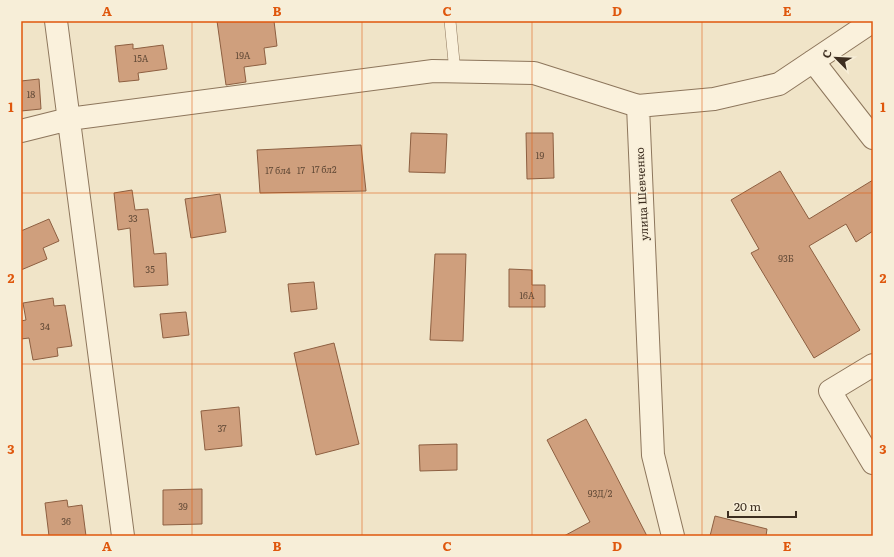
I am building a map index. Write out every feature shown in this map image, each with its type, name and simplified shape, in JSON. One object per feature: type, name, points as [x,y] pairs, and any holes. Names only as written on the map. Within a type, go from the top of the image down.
[{"type":"street","points":[[56,21],[123,536]]},
{"type":"street","points":[[21,132],[69,119],[433,71],[534,73],[638,106],[714,99],[779,84],[873,21]]},
{"type":"street","points":[[814,61],[873,138]]},
{"type":"street","name":"улица Шевченко","points":[[638,106],[653,455],[673,536]]},
{"type":"street","points":[[873,365],[830,391],[873,463]]},
{"type":"lane","points":[[450,21],[455,72]]},
{"type":"building","points":[[217,21],[274,21],[277,46],[264,48],[266,64],[244,67],[246,82],[226,85]]},
{"type":"building","points":[[133,44],[133,49],[163,45],[167,69],[138,73],[139,80],[119,82],[115,46]]},
{"type":"building","points":[[39,79],[41,109],[21,111],[21,81]]},
{"type":"building","points":[[411,133],[447,134],[445,173],[409,172]]},
{"type":"building","points":[[526,133],[553,133],[554,178],[527,179]]},
{"type":"building","points":[[361,145],[366,191],[260,193],[257,150]]},
{"type":"building","points":[[780,171],[809,219],[873,180],[873,231],[856,242],[846,224],[809,246],[860,330],[814,358],[751,253],[759,249],[731,200]]},
{"type":"building","points":[[132,190],[135,210],[148,209],[154,254],[166,253],[168,285],[134,287],[130,228],[118,230],[114,193]]},
{"type":"building","points":[[220,194],[226,232],[191,238],[185,199]]},
{"type":"building","points":[[49,219],[59,241],[43,248],[47,259],[21,270],[21,231]]},
{"type":"building","points":[[435,254],[466,254],[463,341],[430,340]]},
{"type":"building","points":[[509,269],[532,270],[532,285],[545,285],[545,307],[509,307]]},
{"type":"building","points":[[314,282],[317,309],[291,312],[288,284]]},
{"type":"building","points":[[53,298],[54,306],[65,305],[72,346],[57,348],[58,356],[33,360],[29,338],[21,339],[21,321],[26,320],[23,303]]},
{"type":"building","points":[[186,312],[189,335],[163,338],[160,314]]},
{"type":"building","points":[[334,343],[359,444],[316,455],[294,353]]},
{"type":"building","points":[[239,407],[242,446],[205,450],[201,411]]},
{"type":"building","points":[[586,419],[647,536],[564,536],[590,522],[547,440]]},
{"type":"building","points":[[457,444],[457,470],[420,471],[419,445]]},
{"type":"building","points":[[202,489],[202,524],[163,525],[163,490]]},
{"type":"building","points":[[67,500],[68,507],[82,505],[86,536],[49,536],[45,503]]},
{"type":"building","points":[[715,516],[767,529],[766,536],[710,536]]}]
